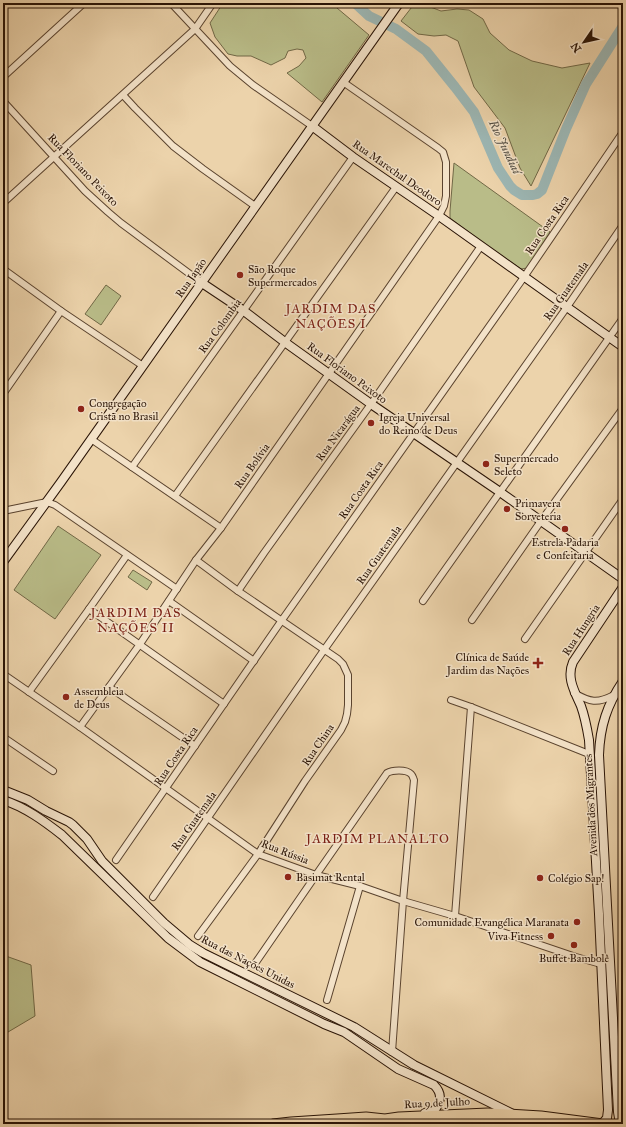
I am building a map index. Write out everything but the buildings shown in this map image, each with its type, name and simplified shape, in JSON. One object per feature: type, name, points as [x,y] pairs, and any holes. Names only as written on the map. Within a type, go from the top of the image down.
[{"type":"main road","name":"Rua 9 de Julho","points":[[273,1124],[338,1121],[366,1117],[385,1119],[488,1113],[514,1114],[568,1122],[598,1124]]},
{"type":"main road","name":"Rua 9 de Julho","points":[[441,1124],[486,1120],[500,1121],[510,1124]]},
{"type":"main road","points":[[500,1121],[510,1120],[523,1124]]},
{"type":"street","points":[[3,77],[84,3]]},
{"type":"street","name":"Rua Marechal Deodoro","points":[[172,3],[230,66],[253,85],[623,347]]},
{"type":"street","points":[[3,203],[195,29],[213,3]]},
{"type":"street","name":"Rua Japão","points":[[3,562],[47,502],[397,6]]},
{"type":"street","name":"Rua Bolívia","points":[[80,727],[140,644],[196,560],[221,528],[439,216],[444,206],[446,196],[446,162],[442,152],[343,82]]},
{"type":"street","points":[[123,95],[173,146],[255,206]]},
{"type":"street","name":"Rua Floriano Peixoto","points":[[3,101],[85,191],[116,219],[202,283],[244,311],[371,404],[500,492],[623,580]]},
{"type":"street","name":"Rua Costa Rica","points":[[116,860],[282,620],[524,277],[623,132]]},
{"type":"street","name":"Rua Colombia","points":[[132,467],[353,157]]},
{"type":"street","points":[[175,496],[286,343],[396,187]]},
{"type":"street","name":"Rua Guatemala","points":[[153,898],[324,650],[567,307],[623,225]]},
{"type":"street","name":"Rua Nicarágua","points":[[238,591],[264,552],[371,404],[481,246]]},
{"type":"street","points":[[3,269],[61,311],[143,366]]},
{"type":"street","points":[[3,394],[61,311]]},
{"type":"street","points":[[423,601],[623,318]]},
{"type":"street","points":[[472,620],[541,521],[623,408]]},
{"type":"street","points":[[91,439],[221,528]]},
{"type":"street","points":[[525,639],[623,499]]},
{"type":"street","points":[[3,511],[47,502],[55,505],[177,589]]},
{"type":"street","points":[[29,692],[127,555]]},
{"type":"street","name":"Rua China","points":[[196,560],[238,591],[338,659],[343,664],[348,675],[348,705],[345,722],[336,738],[305,781],[258,854],[198,936]]},
{"type":"street","name":"Rua Hungria","points":[[574,693],[570,668],[623,587]]},
{"type":"street","points":[[169,601],[254,661]]},
{"type":"street","points":[[89,610],[140,644],[224,704]]},
{"type":"street","name":"Rua Rússia","points":[[3,674],[258,854],[316,875],[360,886],[403,901],[455,916],[576,957],[601,968]]},
{"type":"street","name":"Avenida dos Migrantes","points":[[620,1124],[618,1112],[599,741],[604,717],[614,695],[623,681]]},
{"type":"street","points":[[109,687],[195,746]]},
{"type":"street","points":[[574,693],[584,699],[595,701],[607,699],[614,695]]},
{"type":"street","name":"Avenida dos Migrantes","points":[[574,693],[586,724],[590,754],[597,878],[608,1110],[607,1118],[598,1124]]},
{"type":"street","points":[[450,700],[590,754]]},
{"type":"street","points":[[455,916],[471,707]]},
{"type":"street","points":[[3,737],[53,771]]},
{"type":"street","points":[[254,965],[387,773],[392,771],[410,773],[414,780],[403,901],[392,1052]]},
{"type":"street","name":"Rua das Nações Unidas","points":[[3,790],[28,800],[69,822],[87,839],[102,861],[164,923],[190,945],[203,953],[354,1027],[414,1065],[514,1114]]},
{"type":"street","name":"Rua das Nações Unidas","points":[[3,800],[25,809],[62,835],[168,938],[200,962],[324,1024],[344,1032],[398,1069],[434,1086],[440,1092],[440,1100],[434,1111],[399,1117]]},
{"type":"street","points":[[62,835],[64,827],[69,822]]},
{"type":"street","points":[[593,828],[596,835],[600,835],[603,830]]},
{"type":"street","points":[[75,849],[84,847],[87,839]]},
{"type":"street","points":[[595,850],[598,847],[601,847],[604,853]]},
{"type":"street","name":"Avenida dos Migrantes","points":[[597,878],[602,880],[604,883],[606,933],[609,941]]},
{"type":"street","points":[[326,1000],[360,886]]},
{"type":"street","name":"Avenida dos Migrantes","points":[[601,968],[606,970],[609,976],[610,1007],[613,1014]]},
{"type":"green space","points":[[223,3],[335,3],[337,8],[369,35],[322,102],[287,73],[299,66],[306,58],[303,50],[297,49],[288,51],[285,58],[271,65],[251,56],[237,56],[228,54],[215,37],[210,23]]},
{"type":"green space","points":[[415,3],[420,3],[441,11],[457,9],[469,10],[483,19],[490,33],[509,50],[532,61],[562,68],[590,63],[531,186],[520,168],[505,128],[474,87],[458,41],[446,35],[434,36],[418,34],[401,21]]},
{"type":"green space","points":[[454,163],[550,232],[527,268],[521,269],[450,218]]},
{"type":"green space","points":[[106,285],[121,296],[101,325],[85,314]]},
{"type":"green space","points":[[58,526],[101,555],[55,619],[14,590]]},
{"type":"green space","points":[[133,570],[152,582],[147,590],[128,577]]},
{"type":"green space","points":[[3,955],[31,965],[35,1016],[3,1035]]},
{"type":"waterway","name":"Rio Jundiaí","points":[[355,3],[369,16],[396,29],[426,51],[474,112],[498,168],[510,186],[522,195],[533,195],[542,190],[566,129],[586,84],[623,26]]},
{"type":"place","name":"São Roque Supermercados","points":[[240,275]]},
{"type":"place","name":"Congregação Cristã no Brasil","points":[[81,409]]},
{"type":"place","name":"Igreja Universal do Reino de Deus","points":[[371,423]]},
{"type":"place","name":"Supermercado Seleto","points":[[486,464]]},
{"type":"place","name":"Primavera Sorveteria","points":[[507,509]]},
{"type":"place","name":"Estrela Padaria e Confeitaria","points":[[565,529]]},
{"type":"place","name":"Clínica de Saúde Jardim das Nações","points":[[538,663]]},
{"type":"place","name":"Assembleia de Deus","points":[[66,697]]},
{"type":"place","name":"Basimat Rental","points":[[288,877]]},
{"type":"place","name":"Colégio Sap!","points":[[540,878]]},
{"type":"place","name":"Comunidade Evangélica Maranata","points":[[577,922]]},
{"type":"place","name":"Viva Fitness","points":[[551,936]]},
{"type":"place","name":"Buffet Bambolê","points":[[574,945]]},
{"type":"district","name":"JARDIM DAS NAÇÕES I","points":[[331,316]]},
{"type":"district","name":"JARDIM DAS NAÇÕES II","points":[[136,620]]},
{"type":"district","name":"JARDIM PLANALTO","points":[[378,839]]}]
